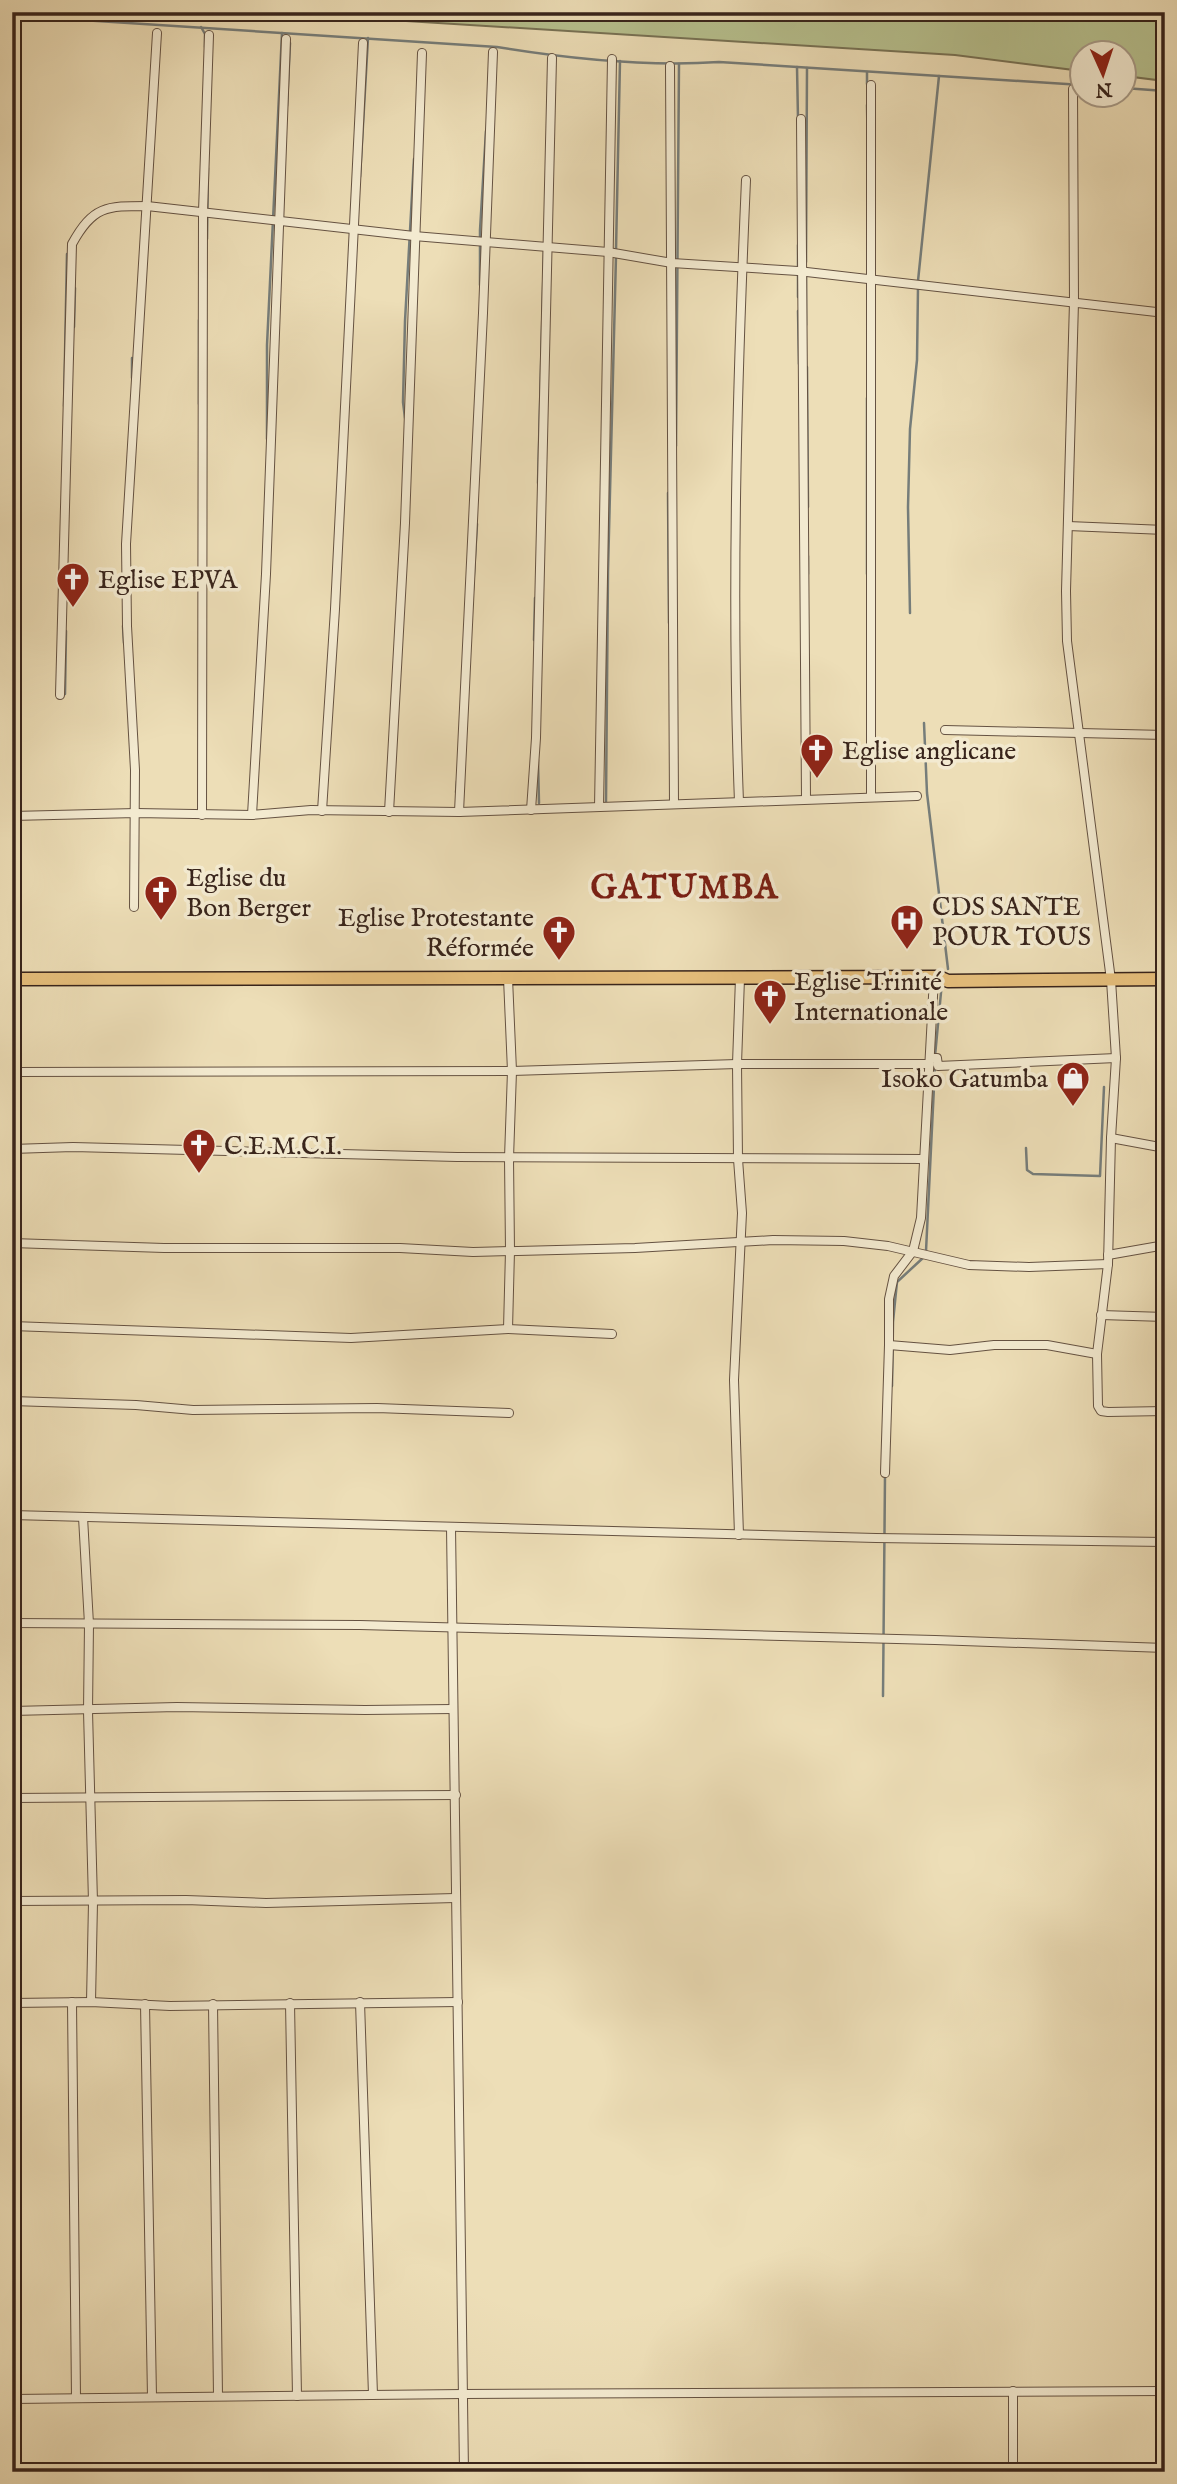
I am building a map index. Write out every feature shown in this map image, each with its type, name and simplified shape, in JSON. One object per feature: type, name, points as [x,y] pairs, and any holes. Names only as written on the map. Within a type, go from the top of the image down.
[{"type":"main road","points":[[12,979],[1165,979]]},
{"type":"street","points":[[134,907],[136,813],[126,544],[157,33]]},
{"type":"street","points":[[202,815],[203,212],[209,35]]},
{"type":"street","points":[[253,815],[286,39]]},
{"type":"street","points":[[322,811],[335,609],[363,43]]},
{"type":"street","points":[[389,812],[405,523],[422,52]]},
{"type":"street","points":[[459,812],[493,52]]},
{"type":"street","points":[[531,810],[536,738],[552,58]]},
{"type":"street","points":[[599,807],[612,59]]},
{"type":"street","points":[[670,66],[674,804]]},
{"type":"street","points":[[871,797],[872,85]]},
{"type":"street","points":[[1073,108],[1074,302],[1068,641],[1111,980],[1116,1058],[1108,1259],[1097,1354],[1098,1406],[1101,1411],[1165,1410]]},
{"type":"street","points":[[801,119],[806,798]]},
{"type":"street","points":[[739,802],[735,711],[736,558],[746,180]]},
{"type":"street","points":[[60,695],[72,244],[90,216],[103,209],[115,206],[147,206],[414,236],[608,252],[672,263],[802,271],[1165,313]]},
{"type":"street","points":[[1068,526],[1165,530]]},
{"type":"street","points":[[946,730],[1165,735]]},
{"type":"street","points":[[12,816],[136,813],[253,815],[322,811],[459,812],[917,796]]},
{"type":"street","points":[[508,978],[512,1071],[508,1329]]},
{"type":"street","points":[[739,1535],[734,1380],[742,1213],[738,1159],[737,1064],[740,978]]},
{"type":"street","points":[[922,1253],[921,1218],[932,1060],[934,978]]},
{"type":"street","points":[[12,1072],[512,1071],[932,1060],[938,1066],[1116,1058]]},
{"type":"street","points":[[1111,1138],[1165,1149]]},
{"type":"street","points":[[12,1149],[73,1147],[509,1158],[924,1159]]},
{"type":"street","points":[[12,1243],[164,1248],[400,1248],[473,1252],[635,1248],[740,1241],[844,1241],[922,1253],[969,1265],[1029,1267],[1108,1259],[1165,1245]]},
{"type":"street","points":[[884,1472],[893,1345],[888,1299],[894,1276],[922,1253]]},
{"type":"street","points":[[1101,1315],[1165,1317]]},
{"type":"street","points":[[12,1326],[351,1338],[508,1329],[612,1334]]},
{"type":"street","points":[[893,1345],[950,1350],[982,1346],[1047,1345],[1097,1354]]},
{"type":"street","points":[[12,1401],[136,1405],[194,1410],[377,1408],[509,1413]]},
{"type":"street","points":[[12,1515],[739,1535],[1165,1542]]},
{"type":"street","points":[[83,1517],[89,1623],[88,1711],[93,1902],[91,2003]]},
{"type":"street","points":[[451,1527],[464,2472]]},
{"type":"street","points":[[12,1623],[454,1627],[1165,1648]]},
{"type":"street","points":[[12,1711],[177,1707],[453,1709]]},
{"type":"street","points":[[12,1798],[456,1795]]},
{"type":"street","points":[[12,1901],[186,1900],[266,1903],[455,1898]]},
{"type":"street","points":[[360,2002],[373,2395]]},
{"type":"street","points":[[12,2003],[458,2002]]},
{"type":"street","points":[[72,2003],[76,2398]]},
{"type":"street","points":[[290,2003],[297,2396]]},
{"type":"street","points":[[145,2004],[152,2397]]},
{"type":"street","points":[[213,2004],[218,2396]]},
{"type":"street","points":[[12,2399],[1165,2391]]},
{"type":"street","points":[[1013,2392],[1013,2472]]},
{"type":"green space","points":[[262,12],[1165,12],[1165,81],[1138,78],[1138,38],[1068,38],[1068,69],[955,55]]},
{"type":"waterway","points":[[12,18],[66,19],[497,47],[608,61],[719,62],[1068,84]]},
{"type":"waterway","points":[[201,27],[205,34],[205,47]]},
{"type":"waterway","points":[[267,439],[267,345],[282,33]]},
{"type":"waterway","points":[[360,177],[368,38]]},
{"type":"waterway","points":[[287,106],[290,43]]},
{"type":"waterway","points":[[616,250],[620,61]]},
{"type":"waterway","points":[[676,446],[679,64]]},
{"type":"waterway","points":[[797,67],[798,119]]},
{"type":"waterway","points":[[806,262],[807,68]]},
{"type":"waterway","points":[[867,72],[867,84]]},
{"type":"waterway","points":[[918,281],[939,76]]},
{"type":"waterway","points":[[1138,89],[1165,91]]},
{"type":"waterway","points":[[867,105],[868,158]]},
{"type":"waterway","points":[[480,285],[480,230],[486,131]]},
{"type":"waterway","points":[[405,418],[405,321],[414,159]]},
{"type":"waterway","points":[[207,239],[208,168]]},
{"type":"waterway","points":[[798,245],[798,297]]},
{"type":"waterway","points":[[538,483],[544,252]]},
{"type":"waterway","points":[[64,406],[67,254]]},
{"type":"waterway","points":[[606,802],[608,571],[616,256]]},
{"type":"waterway","points":[[806,272],[806,325]]},
{"type":"waterway","points":[[74,327],[75,288]]},
{"type":"waterway","points":[[910,613],[908,507],[910,429],[917,360],[918,288]]},
{"type":"waterway","points":[[798,311],[799,364]]},
{"type":"waterway","points":[[199,320],[199,404]]},
{"type":"waterway","points":[[132,358],[132,378]]},
{"type":"waterway","points":[[807,367],[808,507]]},
{"type":"waterway","points":[[867,398],[867,574]]},
{"type":"waterway","points":[[668,493],[669,623]]},
{"type":"waterway","points":[[473,590],[477,524]]},
{"type":"waterway","points":[[808,556],[808,574]]},
{"type":"waterway","points":[[534,640],[535,598]]},
{"type":"waterway","points":[[123,626],[124,643]]},
{"type":"waterway","points":[[65,694],[66,631]]},
{"type":"waterway","points":[[924,723],[927,793],[948,969]]},
{"type":"waterway","points":[[538,760],[539,803]]},
{"type":"waterway","points":[[456,792],[457,781]]},
{"type":"waterway","points":[[935,1056],[942,982]]},
{"type":"waterway","points":[[926,1251],[935,1066]]},
{"type":"waterway","points":[[1026,1148],[1027,1170],[1033,1174],[1100,1176],[1104,1087]]},
{"type":"waterway","points":[[892,1386],[897,1282],[924,1257]]},
{"type":"waterway","points":[[883,1696],[885,1476]]},
{"type":"place","name":"Eglise EPVA","points":[[73,609]]},
{"type":"place","name":"Eglise anglicane","points":[[817,780]]},
{"type":"place","name":"Eglise du Bon Berger","points":[[161,922]]},
{"type":"place","name":"CDS SANTE POUR TOUS","points":[[907,951]]},
{"type":"place","name":"Eglise Protestante Réformée","points":[[559,962]]},
{"type":"place","name":"Eglise Trinité Internationale","points":[[770,1026]]},
{"type":"place","name":"Isoko Gatumba","points":[[1073,1108]]},
{"type":"place","name":"C.E.M.C.I.","points":[[199,1175]]},
{"type":"district","name":"GATUMBA","points":[[685,886]]}]
